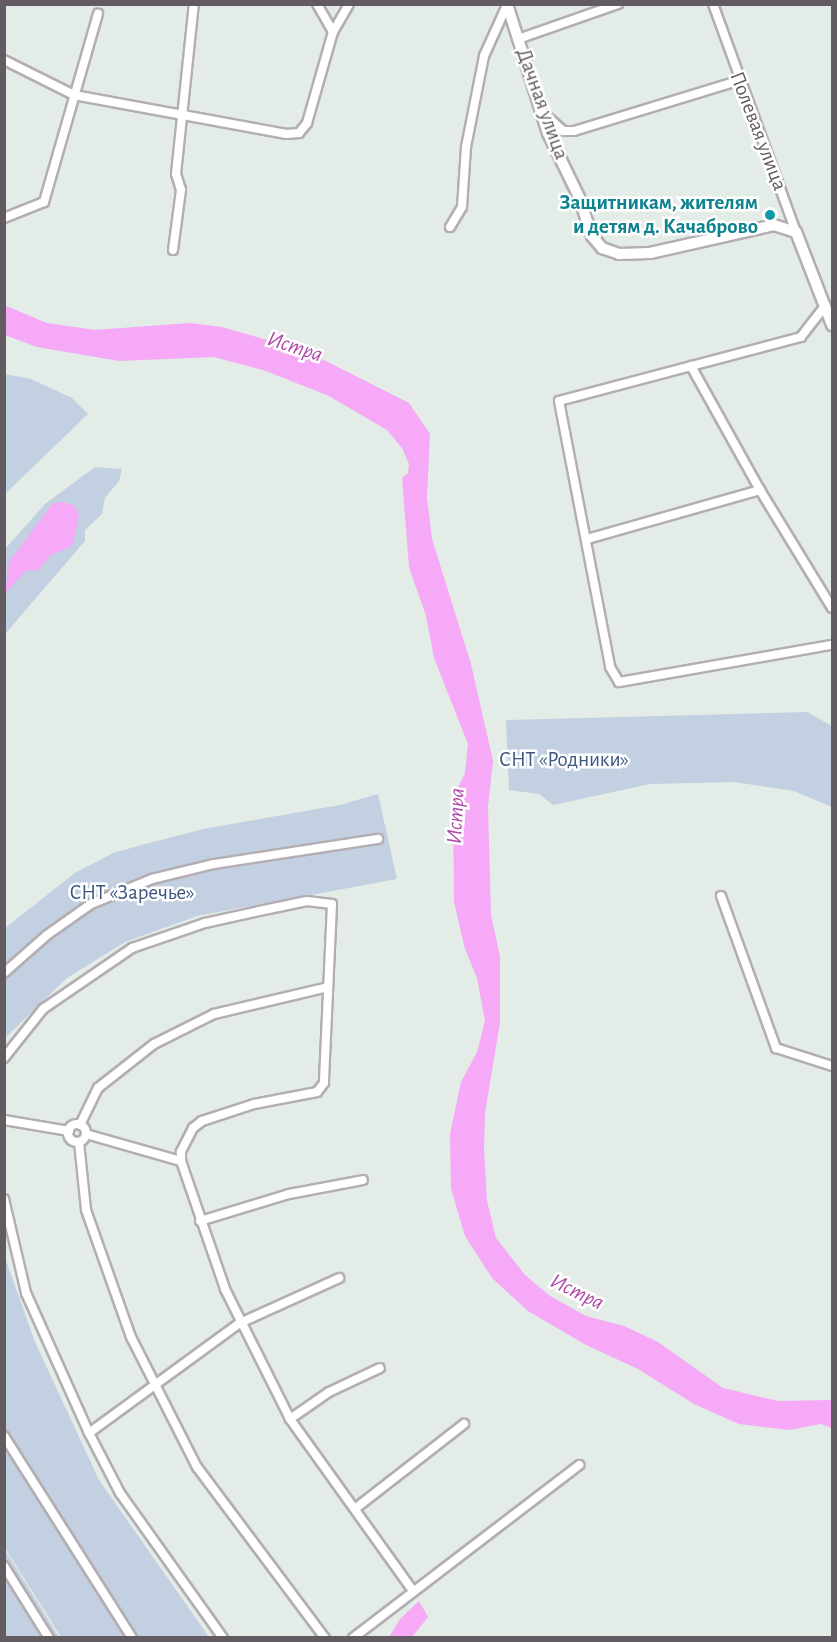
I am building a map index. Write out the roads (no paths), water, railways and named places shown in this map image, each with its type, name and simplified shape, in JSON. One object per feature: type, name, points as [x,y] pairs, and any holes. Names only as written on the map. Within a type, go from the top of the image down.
[{"type":"street","points":[[173,250],[181,190],[176,174],[194,4]]},
{"type":"street","points":[[317,4],[333,32]]},
{"type":"street","points":[[4,60],[74,95],[182,113],[286,134],[299,133],[307,123],[333,32],[349,4]]},
{"type":"street","points":[[450,227],[462,207],[466,147],[484,56],[507,4]]},
{"type":"street","name":"Дачная улица","points":[[507,4],[540,110],[592,236],[602,248],[619,254],[650,253],[774,225],[796,232]]},
{"type":"street","points":[[518,39],[618,4]]},
{"type":"street","name":"Полевая улица","points":[[712,4],[738,81],[832,325]]},
{"type":"street","points":[[4,218],[44,202],[98,14]]},
{"type":"street","points":[[540,110],[563,131],[574,131],[738,81]]},
{"type":"street","points":[[825,306],[801,337],[560,400],[610,667],[619,682],[832,645]]},
{"type":"street","points":[[691,366],[760,490],[832,608]]},
{"type":"street","points":[[587,539],[760,490]]},
{"type":"street","points":[[4,973],[47,934],[91,904],[152,879],[214,864],[378,839]]},
{"type":"street","points":[[721,896],[776,1048],[832,1065]]},
{"type":"street","points":[[4,1058],[44,1009],[99,967],[132,948],[205,923],[307,901],[332,904],[324,1083],[317,1092],[254,1104],[202,1120],[192,1128],[181,1152],[181,1161],[200,1221],[240,1323],[290,1419],[356,1508],[413,1592]]},
{"type":"street","points":[[4,1120],[69,1131],[80,1125],[98,1088],[154,1044],[214,1014],[328,987]]},
{"type":"street","points":[[80,1125],[86,1134],[181,1161]]},
{"type":"street","points":[[69,1131],[71,1139],[79,1142]]},
{"type":"street","points":[[86,1134],[79,1142],[86,1210],[131,1337],[215,1495],[325,1638]]},
{"type":"street","points":[[200,1221],[289,1194],[363,1180]]},
{"type":"street","points":[[4,1199],[26,1293],[89,1433],[120,1493],[223,1638]]},
{"type":"street","points":[[89,1433],[240,1323],[339,1278]]},
{"type":"street","points":[[290,1419],[329,1392],[380,1368]]},
{"type":"street","points":[[356,1508],[464,1424]]},
{"type":"street","points":[[4,1436],[132,1638]]},
{"type":"street","points":[[352,1638],[579,1465]]},
{"type":"street","points":[[4,1566],[49,1638]]},
{"type":"water","name":"Истра","points":[[4,305],[47,323],[95,330],[190,323],[222,327],[306,351],[409,403],[430,434],[427,498],[432,539],[471,664],[493,761],[488,806],[491,915],[500,956],[500,1022],[485,1113],[484,1149],[487,1201],[496,1238],[525,1275],[550,1296],[586,1316],[624,1326],[658,1342],[723,1388],[778,1401],[832,1400],[832,1428],[821,1424],[789,1430],[739,1424],[694,1404],[638,1369],[586,1345],[528,1311],[492,1278],[465,1236],[451,1189],[450,1134],[461,1082],[477,1052],[485,1021],[477,978],[465,949],[454,902],[453,798],[465,773],[468,744],[434,658],[426,616],[409,567],[402,478],[408,473],[409,464],[402,448],[387,430],[329,396],[266,371],[214,357],[119,361],[37,347],[5,335]]},
{"type":"water","points":[[64,502],[75,506],[79,516],[72,546],[51,555],[38,570],[25,571],[5,594],[9,562],[53,503]]},
{"type":"water","points":[[419,1601],[428,1617],[412,1637],[389,1637],[400,1619]]},
{"type":"place","name":"Защитникам, жителям и детям д. Качаброво","points":[[770,215]]},
{"type":"park label","name":"СНТ «Родники»","points":[[564,760]]},
{"type":"park label","name":"СНТ «Заречье»","points":[[132,893]]}]
